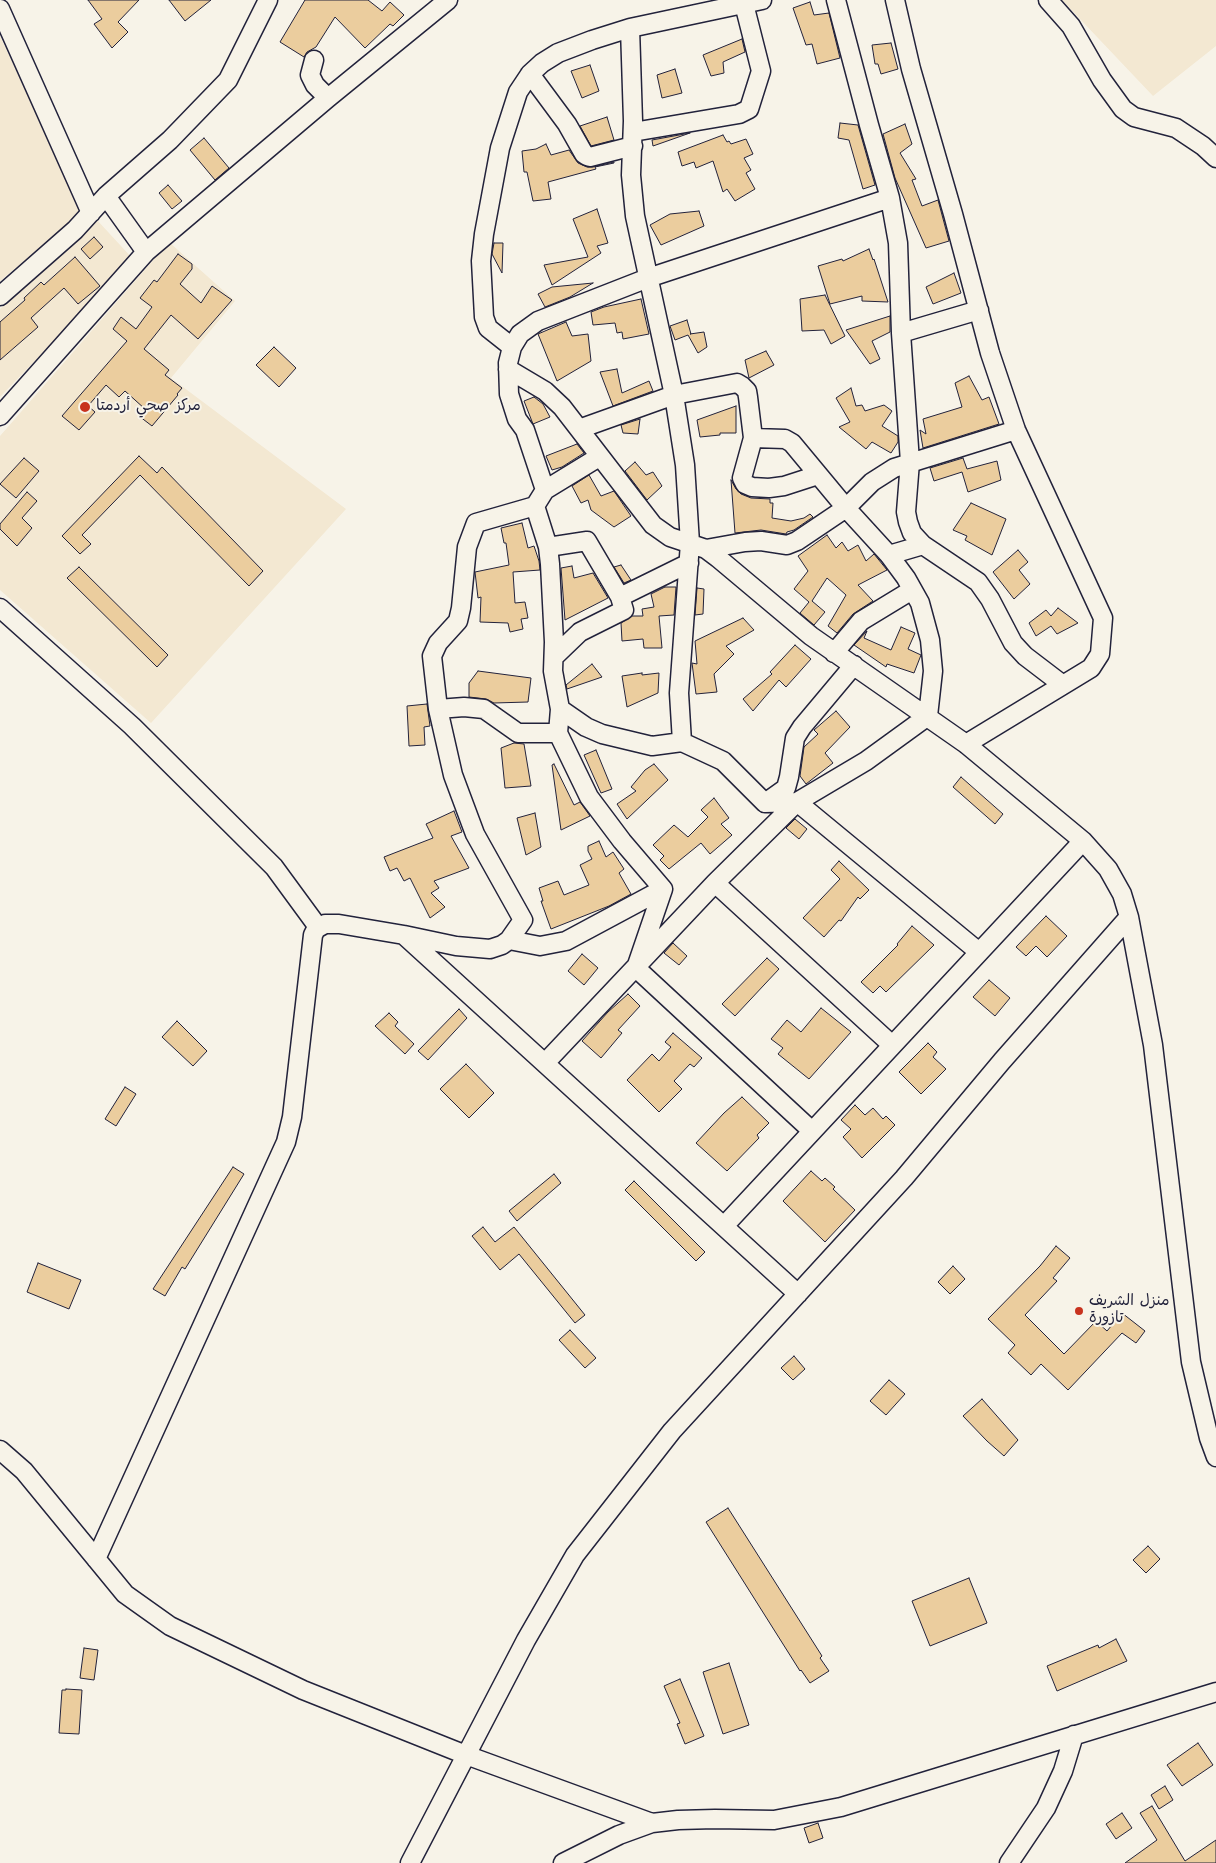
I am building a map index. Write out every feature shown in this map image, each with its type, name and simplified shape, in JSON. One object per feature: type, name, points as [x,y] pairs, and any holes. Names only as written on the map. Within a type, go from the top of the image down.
[{"type":"street","points":[[0,296],[75,230],[106,196],[170,140],[228,80],[268,0]]},
{"type":"street","points":[[0,416],[146,252],[328,98],[448,0]]},
{"type":"street","points":[[512,347],[488,328],[484,317],[481,261],[484,234],[500,148],[518,92],[530,74],[542,63],[558,53],[592,40],[630,28],[762,0]]},
{"type":"street","points":[[836,0],[890,198],[898,243],[901,333],[910,462],[906,512],[908,522],[912,533],[923,545],[978,582],[990,599],[1013,642],[1025,656],[1064,685]]},
{"type":"street","points":[[895,0],[911,69],[990,353],[1016,430],[1103,618],[1100,654],[1091,668],[966,744]]},
{"type":"street","points":[[1048,0],[1071,26],[1102,80],[1123,109],[1134,117],[1176,128],[1203,146],[1216,158]]},
{"type":"street","points":[[530,74],[567,124],[584,154],[590,157],[633,139],[739,114],[749,109],[761,71],[744,4]]},
{"type":"street","points":[[0,10],[91,212]]},
{"type":"street","points":[[630,28],[632,175],[635,216],[674,395],[698,546],[689,563],[679,693],[682,742]]},
{"type":"street","points":[[314,60],[310,75],[315,85],[328,98]]},
{"type":"street","points":[[106,196],[146,252]]},
{"type":"street","points":[[545,490],[525,430],[512,408],[509,394],[508,369],[512,347],[520,334],[538,321],[648,278],[890,198]]},
{"type":"street","points":[[901,333],[979,310]]},
{"type":"street","points":[[508,369],[545,391],[562,407],[653,525],[670,537],[698,546],[834,653],[966,744],[1083,841],[1108,869],[1122,894],[1129,917],[1153,1045],[1191,1362],[1209,1438],[1216,1457]]},
{"type":"street","points":[[580,429],[674,395],[737,383],[746,391],[748,397],[753,438],[742,478],[745,484],[752,487],[769,488],[784,486],[818,475]]},
{"type":"street","points":[[698,546],[761,541],[787,545],[797,541],[846,508],[872,482],[894,468],[1016,430]]},
{"type":"street","points":[[545,1063],[715,884],[797,802],[866,761],[928,716],[933,671],[930,640],[920,603],[906,578],[889,555],[846,508],[792,443],[786,439],[753,438]]},
{"type":"street","points":[[96,1560],[286,1142],[292,1118],[314,935],[318,927],[325,924],[339,924],[456,946],[490,949],[502,945],[509,940],[523,920],[475,834],[453,775],[438,709],[432,656],[438,643],[458,621],[462,608],[467,547],[476,523],[535,506],[545,490],[599,457]]},
{"type":"street","points":[[535,506],[548,546],[554,642],[553,671],[560,709],[558,733],[589,797],[622,841],[663,889]]},
{"type":"street","points":[[548,546],[587,541],[620,596],[624,610],[580,632],[554,657]]},
{"type":"street","points":[[889,555],[923,545]]},
{"type":"street","points":[[620,596],[689,563]]},
{"type":"street","points":[[834,653],[860,622],[912,590]]},
{"type":"street","points":[[0,608],[132,726],[274,867],[318,927]]},
{"type":"street","points":[[765,803],[786,788],[794,738],[854,665]]},
{"type":"street","points":[[438,709],[464,707],[484,709],[518,733],[558,733]]},
{"type":"street","points":[[560,709],[586,728],[610,736],[652,746],[682,742],[722,762],[765,803],[797,802],[979,952]]},
{"type":"street","points":[[724,1226],[1083,841]]},
{"type":"street","points":[[715,884],[892,1045]]},
{"type":"street","points":[[509,940],[540,946],[566,941],[663,889]]},
{"type":"street","points":[[636,968],[663,889]]},
{"type":"street","points":[[410,1863],[526,1640],[575,1555],[672,1431],[904,1178],[1002,1061],[1129,917]]},
{"type":"street","points":[[404,935],[798,1294]]},
{"type":"street","points":[[636,968],[812,1131]]},
{"type":"street","points":[[0,1450],[24,1471],[125,1594],[170,1626],[303,1690],[466,1754],[652,1823]]},
{"type":"street","points":[[563,1863],[619,1835],[652,1823],[715,1818],[774,1820],[841,1807],[1216,1692]]},
{"type":"street","points":[[1009,1863],[1046,1808],[1063,1771],[1074,1736]]},
{"type":"shaded area","points":[[1062,0],[1216,0],[1216,46],[1153,96]]},
{"type":"shaded area","points":[[0,36],[82,213],[0,281]]},
{"type":"shaded area","points":[[97,220],[133,259],[0,397],[0,309]]},
{"type":"shaded area","points":[[169,242],[235,301],[171,378],[346,509],[151,723],[0,590],[0,436]]},
{"type":"building","points":[[88,0],[139,0],[118,22],[128,32],[112,48],[94,24],[102,19]]},
{"type":"building","points":[[169,0],[211,0],[185,21]]},
{"type":"building","points":[[305,0],[368,0],[382,11],[390,2],[404,15],[393,26],[390,24],[365,48],[335,17],[316,47],[307,52],[304,57],[280,42]]},
{"type":"building","points":[[810,2],[814,15],[829,13],[840,58],[817,64],[812,44],[806,45],[793,8]]},
{"type":"building","points":[[742,39],[745,52],[723,62],[724,73],[711,76],[703,55]]},
{"type":"building","points":[[891,43],[898,69],[881,74],[878,64],[875,64],[872,45]]},
{"type":"building","points":[[590,65],[599,91],[582,98],[571,71]]},
{"type":"building","points":[[675,69],[682,93],[662,98],[657,75]]},
{"type":"building","points":[[607,117],[614,140],[591,146],[580,126]]},
{"type":"building","points":[[840,123],[858,125],[875,185],[863,189],[849,140],[838,138]]},
{"type":"building","points":[[905,124],[912,144],[900,153],[916,179],[912,180],[922,206],[938,200],[949,241],[926,248],[895,178],[883,134]]},
{"type":"building","points":[[690,133],[653,146],[652,140]]},
{"type":"building","points":[[723,135],[727,142],[729,141],[731,144],[746,139],[753,154],[744,158],[751,170],[746,173],[755,189],[735,201],[727,189],[723,192],[713,161],[696,168],[694,162],[682,166],[678,152]]},
{"type":"building","points":[[204,138],[229,168],[215,180],[190,150]]},
{"type":"building","points":[[546,144],[551,155],[569,150],[578,163],[587,167],[614,163],[548,182],[551,199],[533,201],[527,172],[524,172],[522,151],[536,149]]},
{"type":"building","points":[[168,185],[182,201],[172,209],[159,193]]},
{"type":"building","points":[[597,209],[608,243],[597,246],[601,253],[552,285],[544,265],[588,257],[573,219]]},
{"type":"building","points":[[699,211],[704,226],[661,245],[650,225],[670,214]]},
{"type":"building","points":[[94,237],[103,247],[90,259],[81,249]]},
{"type":"building","points":[[494,243],[503,243],[502,273],[492,254]]},
{"type":"building","points":[[869,249],[888,302],[862,301],[862,296],[830,304],[818,266],[842,259],[843,261]]},
{"type":"building","points":[[178,254],[192,264],[192,269],[180,284],[201,303],[212,286],[232,300],[198,339],[171,315],[144,349],[169,370],[165,375],[182,388],[152,426],[139,416],[145,409],[125,391],[119,397],[106,385],[88,406],[95,412],[79,430],[62,416],[127,341],[113,329],[121,317],[136,329],[152,307],[140,298],[154,280],[157,282]]},
{"type":"building","points":[[75,257],[100,286],[78,304],[64,288],[31,318],[38,327],[0,360],[0,322],[25,300],[24,298],[41,282],[44,285]]},
{"type":"building","points":[[954,273],[961,293],[933,304],[926,287]]},
{"type":"building","points":[[593,283],[570,297],[545,307],[538,294],[552,287]]},
{"type":"building","points":[[825,295],[845,336],[831,344],[824,330],[802,331],[800,299]]},
{"type":"building","points":[[641,299],[649,334],[623,339],[622,332],[617,333],[615,323],[593,325],[591,312],[604,307]]},
{"type":"building","points":[[890,316],[890,332],[872,341],[880,359],[870,364],[846,330]]},
{"type":"building","points":[[687,320],[691,334],[704,332],[707,347],[698,353],[688,335],[675,340],[670,326]]},
{"type":"building","points":[[566,322],[572,336],[588,334],[591,361],[557,381],[538,334]]},
{"type":"building","points":[[274,347],[296,368],[279,387],[256,365]]},
{"type":"building","points":[[766,351],[774,365],[749,378],[745,360]]},
{"type":"building","points":[[617,369],[622,393],[649,381],[653,391],[613,406],[600,372]]},
{"type":"building","points":[[969,376],[982,400],[989,397],[999,424],[923,448],[920,430],[926,434],[923,419],[962,407],[955,383]]},
{"type":"building","points":[[851,388],[856,406],[862,405],[865,411],[884,405],[892,411],[882,426],[898,436],[898,442],[891,453],[872,442],[866,449],[839,427],[850,422],[836,398]]},
{"type":"building","points":[[534,397],[543,404],[550,417],[533,424],[524,401]]},
{"type":"building","points":[[736,406],[736,433],[720,433],[720,435],[700,437],[697,420]]},
{"type":"building","points":[[640,419],[638,434],[623,433],[621,425]]},
{"type":"building","points":[[577,444],[584,453],[562,467],[552,470],[546,456]]},
{"type":"building","points":[[139,456],[157,473],[162,467],[263,571],[249,586],[140,475],[82,535],[91,544],[80,554],[62,536]]},
{"type":"building","points":[[24,458],[39,471],[16,498],[0,484]]},
{"type":"building","points":[[963,458],[967,469],[997,461],[1001,480],[968,492],[962,472],[934,481],[930,468]]},
{"type":"building","points":[[635,462],[646,475],[653,472],[662,486],[647,500],[625,471]]},
{"type":"building","points":[[589,475],[601,496],[614,491],[631,516],[614,527],[591,510],[588,500],[581,503],[572,486]]},
{"type":"building","points":[[731,480],[741,494],[751,498],[770,499],[770,503],[773,503],[772,518],[791,521],[804,518],[810,514],[813,517],[786,534],[761,530],[735,533]]},
{"type":"building","points":[[27,492],[37,501],[22,518],[32,528],[17,546],[0,529],[0,524]]},
{"type":"building","points":[[971,503],[1006,519],[992,555],[965,540],[967,536],[953,530]]},
{"type":"building","points":[[522,523],[528,548],[534,546],[540,570],[513,572],[515,603],[525,602],[528,618],[521,619],[523,629],[510,632],[508,623],[480,622],[481,597],[478,598],[475,572],[509,565],[506,543],[504,543],[501,528]]},
{"type":"building","points":[[827,535],[836,548],[842,542],[848,551],[858,545],[866,561],[874,554],[887,570],[858,585],[873,601],[853,614],[837,633],[828,626],[846,595],[827,578],[812,601],[825,612],[814,625],[800,613],[809,602],[794,589],[808,571],[798,556]]},
{"type":"building","points":[[1018,550],[1028,562],[1019,570],[1030,584],[1014,599],[993,572]]},
{"type":"building","points":[[621,565],[631,580],[624,583],[614,567]]},
{"type":"building","points":[[572,566],[574,578],[593,573],[608,598],[565,620],[561,568]]},
{"type":"building","points":[[79,567],[168,655],[157,667],[67,578]]},
{"type":"building","points":[[665,587],[676,587],[674,615],[659,616],[662,648],[644,648],[643,639],[622,641],[621,623],[632,616],[643,616],[642,609],[654,607],[651,594]]},
{"type":"building","points":[[697,588],[704,589],[703,614],[695,615]]},
{"type":"building","points":[[1058,608],[1078,623],[1057,634],[1051,626],[1036,636],[1029,623],[1046,610],[1051,616]]},
{"type":"building","points":[[743,618],[754,630],[726,646],[734,654],[714,674],[717,692],[696,694],[692,663],[697,664],[695,641]]},
{"type":"building","points":[[901,627],[915,633],[908,649],[921,655],[914,673],[887,664],[886,667],[854,645],[867,631],[864,638],[891,650]]},
{"type":"building","points":[[795,645],[811,659],[786,687],[779,680],[753,711],[743,699],[772,674],[770,672]]},
{"type":"building","points":[[592,664],[602,677],[567,689],[566,685]]},
{"type":"building","points":[[478,671],[531,678],[528,702],[494,703],[486,699],[469,697],[469,683]]},
{"type":"building","points":[[642,673],[642,675],[659,673],[658,693],[627,707],[622,676]]},
{"type":"building","points":[[427,704],[430,726],[424,727],[425,745],[409,746],[407,706]]},
{"type":"building","points":[[836,711],[850,727],[825,753],[833,763],[806,784],[800,776],[804,747],[818,734],[814,730]]},
{"type":"building","points":[[514,743],[524,744],[531,786],[505,788],[501,748]]},
{"type":"building","points":[[596,750],[612,789],[601,793],[584,755]]},
{"type":"building","points":[[554,764],[574,805],[580,802],[590,816],[561,830],[552,765]]},
{"type":"building","points":[[654,764],[668,780],[627,819],[617,804],[636,791],[631,787],[645,770]]},
{"type":"building","points":[[961,777],[1003,814],[995,824],[953,787]]},
{"type":"building","points":[[714,798],[729,818],[721,824],[732,835],[710,854],[701,843],[669,869],[660,860],[664,856],[653,845],[674,825],[688,837],[708,817],[701,810]]},
{"type":"building","points":[[454,811],[462,832],[451,836],[469,868],[434,881],[439,888],[431,893],[445,907],[430,918],[410,878],[404,881],[397,868],[390,871],[384,857],[433,838],[426,824]]},
{"type":"building","points":[[535,813],[541,847],[526,855],[517,818]]},
{"type":"building","points":[[795,819],[807,829],[799,839],[786,828]]},
{"type":"building","points":[[599,841],[606,857],[613,852],[624,869],[619,873],[631,894],[609,906],[551,929],[541,901],[543,901],[539,888],[558,881],[564,895],[589,885],[580,865],[592,859],[588,846]]},
{"type":"building","points":[[839,861],[869,890],[860,899],[858,897],[841,921],[839,920],[824,937],[803,918],[840,879],[831,870]]},
{"type":"building","points":[[1046,916],[1067,936],[1047,957],[1036,946],[1026,956],[1016,947]]},
{"type":"building","points":[[912,926],[934,945],[886,992],[880,986],[873,993],[861,982],[898,945]]},
{"type":"building","points":[[673,943],[687,956],[679,965],[664,953]]},
{"type":"building","points":[[582,954],[598,968],[584,985],[568,971]]},
{"type":"building","points":[[767,958],[779,969],[735,1016],[722,1004]]},
{"type":"building","points":[[989,980],[1010,998],[995,1016],[973,997]]},
{"type":"building","points":[[628,994],[640,1006],[618,1030],[622,1033],[601,1058],[582,1041],[608,1012]]},
{"type":"building","points":[[821,1008],[851,1032],[809,1079],[778,1054],[783,1048],[771,1039],[787,1020],[801,1032]]},
{"type":"building","points":[[459,1009],[467,1018],[428,1060],[418,1051]]},
{"type":"building","points":[[389,1013],[398,1022],[395,1026],[414,1044],[405,1054],[375,1026]]},
{"type":"building","points":[[177,1021],[207,1051],[193,1066],[162,1037]]},
{"type":"building","points":[[673,1033],[702,1058],[694,1067],[690,1064],[674,1081],[682,1089],[659,1112],[627,1080],[652,1054],[659,1061],[671,1047],[665,1042]]},
{"type":"building","points":[[928,1043],[937,1052],[933,1057],[946,1069],[921,1094],[899,1072]]},
{"type":"building","points":[[466,1064],[494,1093],[469,1118],[440,1089]]},
{"type":"building","points":[[125,1087],[136,1094],[116,1126],[105,1119]]},
{"type":"building","points":[[742,1097],[769,1123],[757,1135],[759,1138],[727,1171],[696,1143]]},
{"type":"building","points":[[855,1105],[865,1115],[873,1108],[883,1119],[886,1116],[895,1125],[862,1158],[843,1137],[851,1129],[841,1120]]},
{"type":"building","points":[[233,1167],[244,1174],[185,1269],[182,1267],[165,1296],[153,1289]]},
{"type":"building","points":[[811,1171],[822,1181],[825,1178],[835,1187],[833,1189],[855,1210],[825,1242],[783,1201]]},
{"type":"building","points":[[554,1174],[561,1183],[517,1221],[509,1211]]},
{"type":"building","points":[[634,1181],[705,1252],[696,1261],[625,1190]]},
{"type":"building","points":[[483,1227],[495,1242],[514,1227],[585,1315],[575,1323],[519,1254],[500,1270],[472,1236]]},
{"type":"building","points":[[1056,1246],[1070,1258],[1053,1278],[1057,1281],[1025,1315],[1064,1354],[1096,1321],[1107,1331],[1122,1313],[1145,1331],[1136,1343],[1122,1333],[1068,1390],[1041,1364],[1031,1375],[1008,1353],[1015,1345],[988,1319],[1040,1266]]},
{"type":"building","points":[[38,1263],[81,1280],[69,1309],[27,1292]]},
{"type":"building","points":[[953,1266],[965,1279],[950,1294],[938,1282]]},
{"type":"building","points":[[570,1330],[596,1358],[585,1368],[559,1340]]},
{"type":"building","points":[[794,1356],[805,1369],[793,1380],[781,1368]]},
{"type":"building","points":[[889,1380],[905,1394],[886,1415],[870,1401]]},
{"type":"building","points":[[982,1399],[1018,1440],[1004,1456],[963,1416]]},
{"type":"building","points":[[728,1508],[822,1656],[820,1658],[829,1671],[810,1683],[800,1671],[706,1522]]},
{"type":"building","points":[[1148,1546],[1160,1559],[1146,1573],[1133,1560]]},
{"type":"building","points":[[969,1578],[987,1623],[930,1646],[912,1601]]},
{"type":"building","points":[[1116,1639],[1127,1661],[1057,1691],[1047,1666],[1098,1645],[1099,1648]]},
{"type":"building","points":[[84,1648],[98,1650],[94,1680],[80,1678]]},
{"type":"building","points":[[729,1663],[749,1725],[723,1734],[703,1672]]},
{"type":"building","points":[[680,1679],[704,1736],[685,1744],[677,1724],[680,1723],[664,1686]]},
{"type":"building","points":[[62,1690],[82,1690],[79,1734],[59,1733]]},
{"type":"building","points":[[1198,1743],[1213,1765],[1182,1786],[1167,1765]]},
{"type":"building","points":[[1165,1786],[1173,1800],[1159,1809],[1151,1795]]},
{"type":"building","points":[[1152,1806],[1185,1861],[1216,1840],[1216,1863],[1125,1863],[1157,1840],[1140,1813]]},
{"type":"building","points":[[1122,1813],[1132,1828],[1116,1839],[1106,1824]]},
{"type":"building","points":[[818,1823],[823,1838],[809,1843],[804,1828]]},
{"type":"place","name":"مركز صحي أردمتا","points":[[85,407]]},
{"type":"place","name":"منزل الشريف تازورة","points":[[1079,1311]]}]
